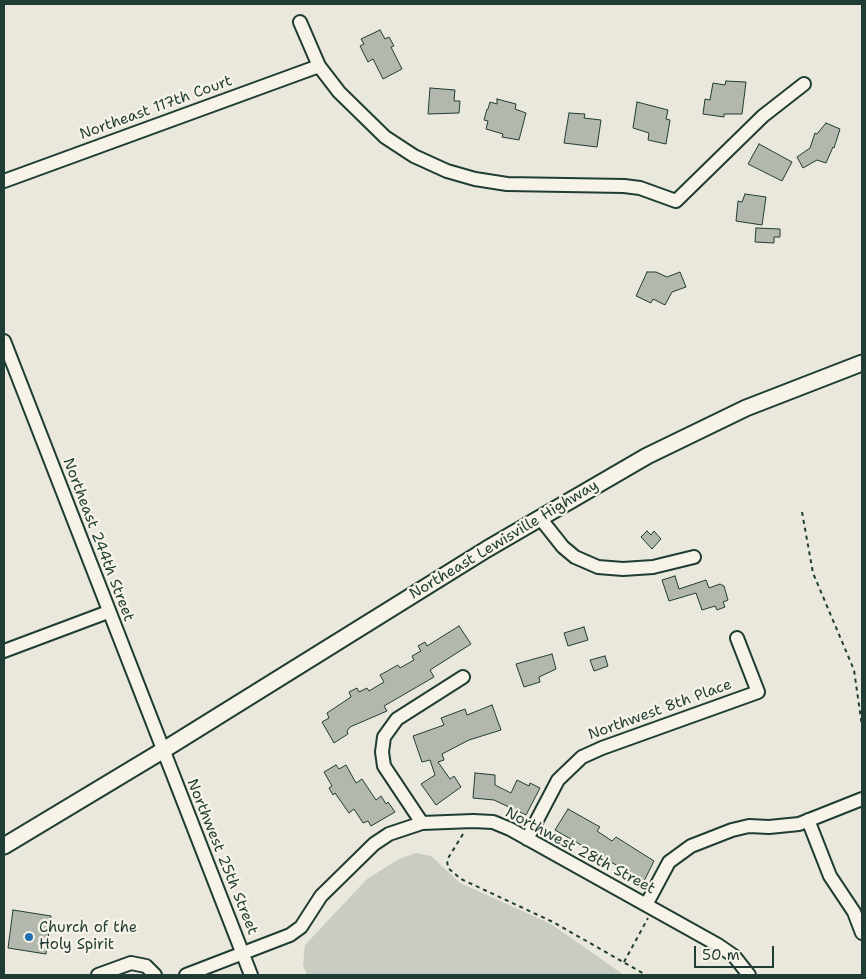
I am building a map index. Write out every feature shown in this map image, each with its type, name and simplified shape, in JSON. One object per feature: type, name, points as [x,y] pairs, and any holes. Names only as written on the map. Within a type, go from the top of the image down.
[{"type":"main road","name":"Northeast Lewisville Highway","points":[[4,846],[540,518],[647,456],[712,423],[778,394],[862,363]]},
{"type":"street","points":[[300,22],[319,66],[329,81],[372,126],[414,156],[447,171],[475,179],[507,184],[624,186],[640,188],[676,201],[763,116],[804,84]]},
{"type":"street","name":"Northeast 117th Court","points":[[4,181],[319,66]]},
{"type":"street","name":"Northeast 244th Street","points":[[4,341],[162,751]]},
{"type":"street","points":[[540,518],[562,547],[576,557],[598,567],[623,569],[653,567],[694,557]]},
{"type":"street","points":[[4,650],[108,612]]},
{"type":"street","name":"Northwest 8th Place","points":[[527,839],[558,780],[582,757],[602,748],[758,692],[737,638]]},
{"type":"street","points":[[422,823],[384,766],[382,745],[387,730],[397,718],[463,677]]},
{"type":"street","name":"Northwest 25th Street","points":[[162,751],[251,975]]},
{"type":"street","points":[[650,907],[670,862],[691,846],[732,830],[749,826],[783,826],[808,820],[862,799]]},
{"type":"street","points":[[808,820],[830,876],[854,912],[862,933]]},
{"type":"street","name":"Northwest 28th Street","points":[[186,975],[296,931],[321,896],[374,844],[397,830],[422,823],[464,821],[493,822],[527,839],[726,950],[740,963],[749,975]]},
{"type":"street","points":[[98,975],[131,963],[146,966],[155,975]]},
{"type":"path","points":[[802,512],[813,573],[854,670],[862,726]]},
{"type":"path","points":[[464,821],[463,836],[447,860],[448,868],[461,879],[553,922],[646,975]]},
{"type":"path","points":[[623,962],[650,907]]},
{"type":"shaded area","points":[[416,853],[431,856],[460,883],[551,924],[624,975],[307,975],[303,965],[305,945],[367,879],[399,859]]},
{"type":"building","points":[[380,30],[385,39],[389,37],[394,46],[391,47],[402,69],[383,79],[373,59],[368,62],[360,46],[364,44],[361,39]]},
{"type":"building","points":[[726,81],[746,82],[742,114],[724,114],[724,117],[703,114],[705,99],[710,100],[713,83],[725,85]]},
{"type":"building","points":[[430,88],[455,90],[454,101],[460,101],[459,113],[428,114]]},
{"type":"building","points":[[497,99],[516,104],[515,109],[526,113],[519,140],[502,137],[503,134],[486,129],[488,121],[484,120],[487,109],[490,102],[497,104]]},
{"type":"building","points":[[637,102],[668,110],[666,119],[670,120],[666,144],[648,140],[649,133],[633,128]]},
{"type":"building","points":[[569,113],[585,114],[584,118],[601,120],[597,147],[564,143]]},
{"type":"building","points":[[826,123],[840,129],[834,148],[826,163],[817,160],[803,168],[797,157],[810,148],[815,133],[817,134]]},
{"type":"building","points":[[759,144],[792,162],[782,181],[748,164]]},
{"type":"building","points":[[745,194],[766,197],[762,225],[736,221],[738,201],[742,202]]},
{"type":"building","points":[[756,228],[780,229],[780,237],[774,237],[774,243],[755,242]]},
{"type":"building","points":[[647,272],[656,272],[667,277],[680,272],[686,287],[672,292],[665,305],[653,299],[651,303],[636,296]]},
{"type":"building","points":[[647,531],[651,535],[654,531],[661,539],[652,549],[641,537]]},
{"type":"building","points":[[675,576],[679,589],[706,580],[709,588],[720,584],[724,586],[728,600],[723,602],[725,607],[717,610],[715,606],[702,610],[696,593],[669,601],[662,580]]},
{"type":"building","points":[[459,626],[471,644],[430,670],[434,677],[384,706],[387,711],[350,727],[347,731],[348,734],[334,743],[322,722],[329,718],[327,713],[351,697],[349,692],[357,688],[359,692],[367,688],[369,691],[384,682],[380,675],[398,665],[400,668],[414,660],[412,656],[421,651],[418,646],[425,642],[427,646]]},
{"type":"building","points":[[584,627],[588,640],[568,646],[564,633]]},
{"type":"building","points":[[552,654],[556,669],[539,677],[540,682],[524,687],[516,664]]},
{"type":"building","points":[[605,656],[608,666],[594,671],[590,660]]},
{"type":"building","points":[[492,705],[501,730],[469,740],[442,754],[444,760],[438,762],[450,779],[454,776],[461,787],[436,805],[421,784],[435,775],[430,760],[422,762],[413,736],[444,725],[441,718],[465,709],[467,715]]},
{"type":"building","points":[[336,765],[339,769],[346,765],[356,783],[362,779],[376,800],[381,796],[386,804],[388,802],[395,812],[371,826],[368,821],[363,823],[354,809],[349,813],[335,793],[333,795],[329,788],[332,786],[324,772]]},
{"type":"building","points":[[475,773],[495,775],[495,785],[511,793],[517,780],[529,786],[530,783],[540,788],[526,815],[494,800],[473,798]]},
{"type":"building","points":[[568,809],[600,827],[597,831],[612,841],[616,837],[654,861],[644,881],[555,830]]},
{"type":"building","name":"Church of the Holy Spirit","points":[[13,910],[51,916],[46,954],[8,948]]},
{"type":"place","name":"Church of the Holy Spirit","points":[[29,937]]}]
